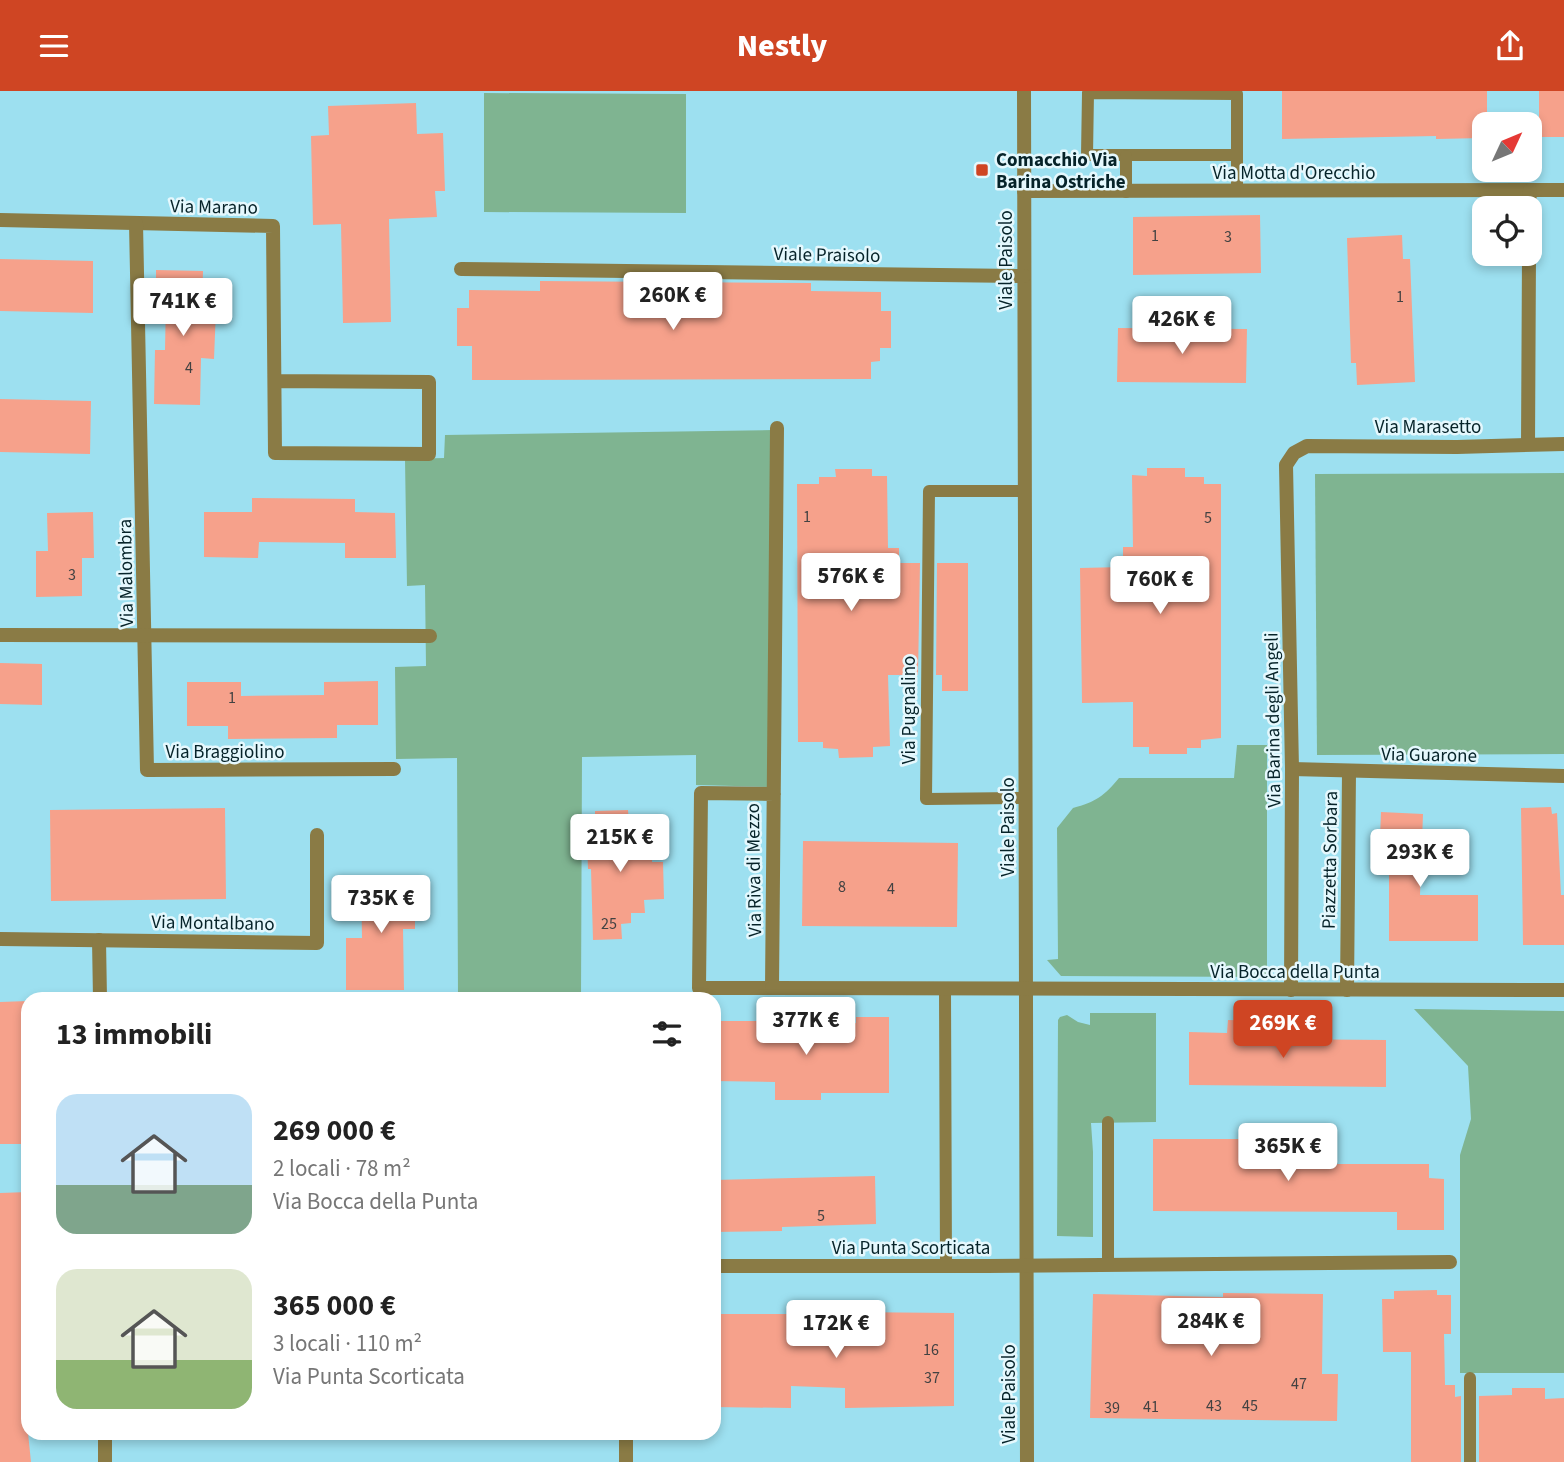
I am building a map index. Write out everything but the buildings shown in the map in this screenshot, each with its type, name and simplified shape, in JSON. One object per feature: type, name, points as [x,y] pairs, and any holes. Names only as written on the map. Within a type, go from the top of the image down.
[{"type":"street","name":"Viale Paisolo","points":[[1024,91],[1027,1462]]},
{"type":"street","points":[[1530,190],[1530,196]]},
{"type":"street","name":"Via Motta d'Orecchio","points":[[1024,191],[1564,190]]},
{"type":"street","name":"Via Marano","points":[[0,220],[273,226],[275,381]]},
{"type":"street","name":"Via Malombra","points":[[136,223],[145,637],[430,636]]},
{"type":"street","points":[[1528,444],[1529,266]]},
{"type":"street","name":"Viale Praisolo","points":[[461,269],[1024,276]]},
{"type":"street","points":[[275,381],[429,382],[429,454],[275,453],[275,381]]},
{"type":"street","points":[[774,795],[777,428]]},
{"type":"street","name":"Via Marasetto","points":[[1294,453],[1307,446],[1457,447],[1564,444]]},
{"type":"street","name":"Via Barina degli Angeli","points":[[1291,990],[1292,769],[1286,465],[1294,453]]},
{"type":"street","points":[[0,635],[145,637]]},
{"type":"street","name":"Via Braggiolino","points":[[145,637],[148,770],[394,769]]},
{"type":"street","name":"Via Guarone","points":[[1292,769],[1564,776]]},
{"type":"street","name":"Piazzetta Sorbara","points":[[1347,990],[1349,772]]},
{"type":"street","name":"Via Riva di Mezzo","points":[[772,988],[774,795],[701,793],[699,988],[1027,990]]},
{"type":"street","name":"Via Montalbano","points":[[0,939],[317,943],[317,835]]},
{"type":"street","points":[[99,940],[100,992]]},
{"type":"street","name":"Via Bocca della Punta","points":[[1027,990],[1564,990]]},
{"type":"street","name":"Via Punta Scorticata","points":[[721,1266],[946,1267],[1450,1262]]},
{"type":"street","points":[[105,1440],[105,1462]]},
{"type":"street","points":[[626,1440],[626,1462]]},
{"type":"lane","points":[[1237,155],[1087,155],[1088,93],[1237,94],[1237,155],[1237,191]]},
{"type":"lane","points":[[1126,156],[1126,192]]},
{"type":"lane","name":"Via Pugnalino","points":[[1025,491],[929,491],[926,799],[1026,799]]},
{"type":"lane","points":[[945,989],[946,1267]]},
{"type":"lane","points":[[1108,1122],[1108,1265]]},
{"type":"lane","points":[[1469,1378],[1470,1462]]},
{"type":"green space","points":[[484,93],[686,94],[686,213],[484,212]]},
{"type":"green space","points":[[773,430],[771,787],[696,785],[696,755],[582,757],[581,992],[458,992],[457,758],[396,759],[395,667],[426,666],[425,585],[407,586],[405,459],[444,458],[445,435]]},
{"type":"green space","points":[[1564,473],[1564,754],[1317,755],[1315,474]]},
{"type":"green space","points":[[1237,745],[1267,745],[1267,977],[1061,976],[1047,960],[1058,959],[1057,828],[1073,808],[1099,797],[1119,778],[1234,778]]},
{"type":"green space","points":[[1414,1009],[1564,1011],[1564,1373],[1460,1373],[1460,1155],[1471,1119],[1468,1066]]},
{"type":"green space","points":[[1090,1013],[1156,1013],[1156,1122],[1091,1123],[1093,1237],[1057,1236],[1058,1020],[1067,1015],[1090,1025]]},
{"type":"place","name":"Comacchio Via Barina Ostriche","points":[[982,170]]}]
